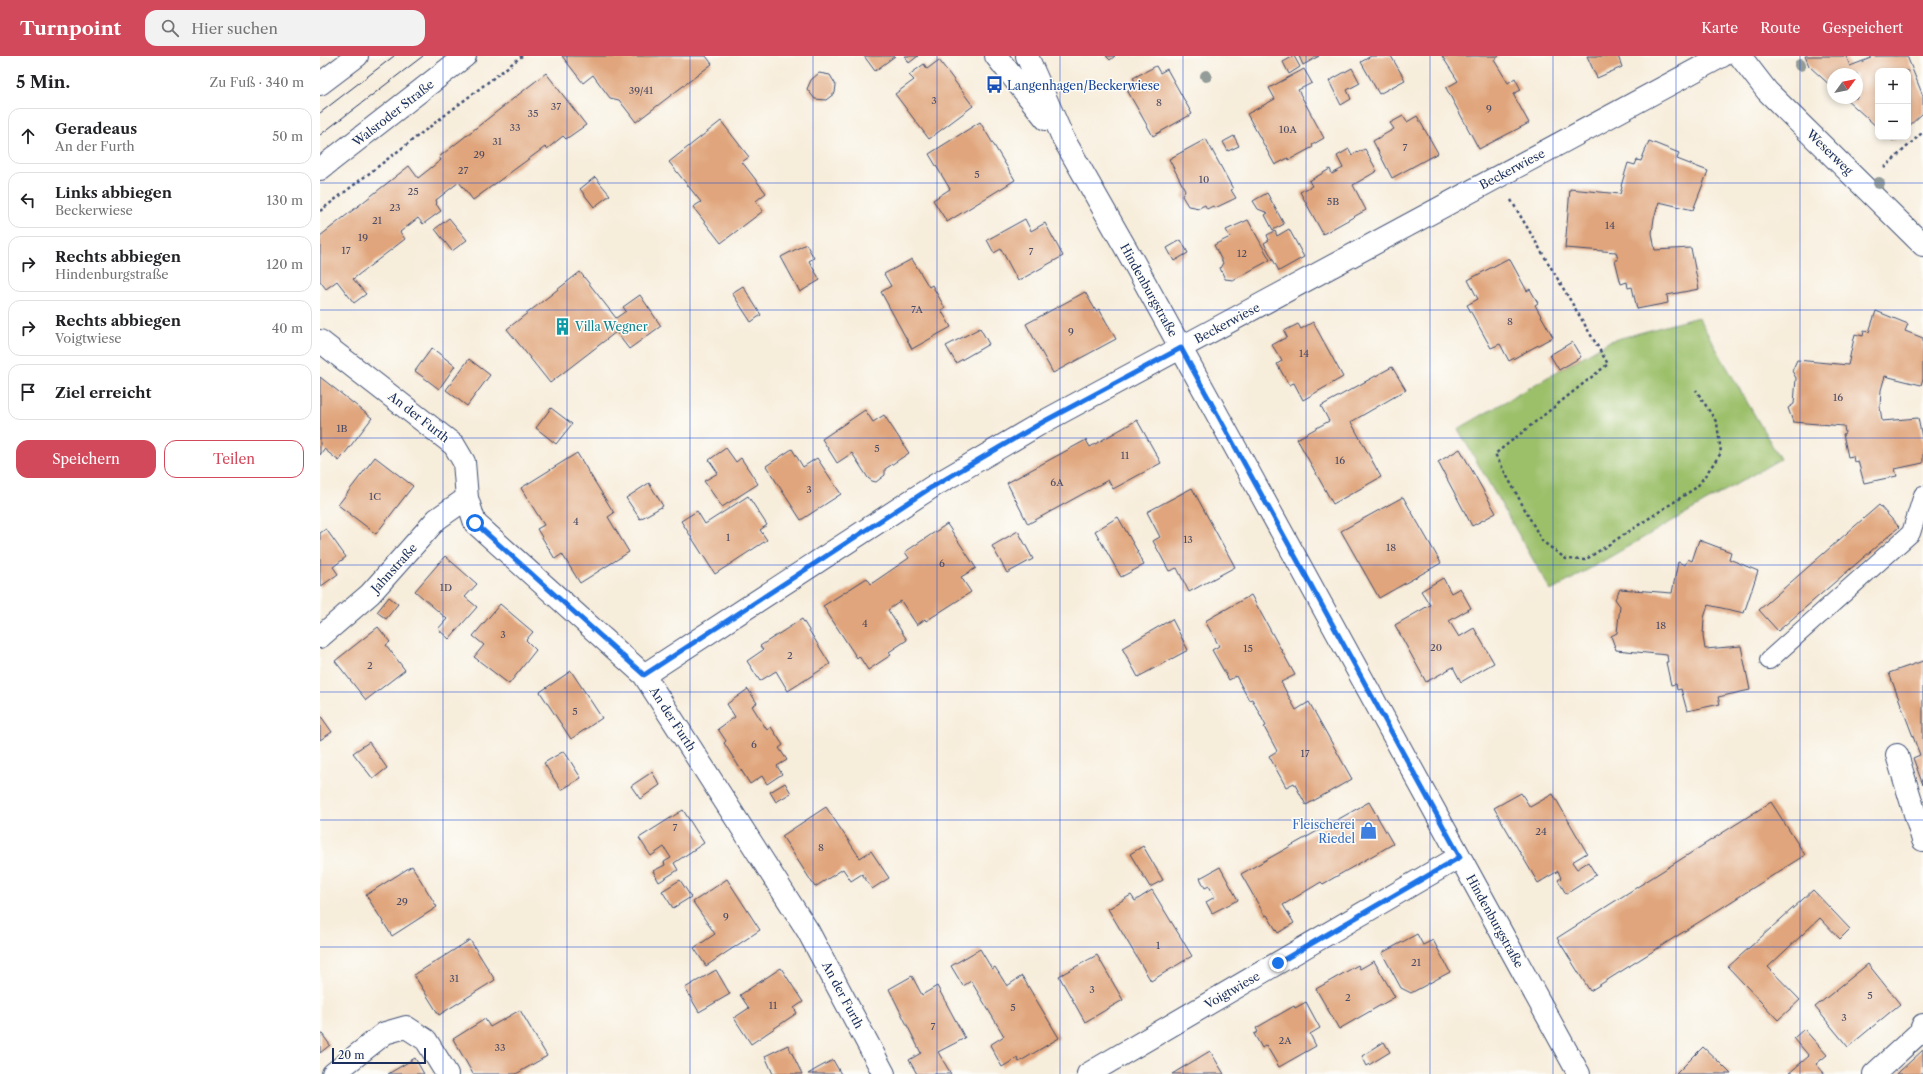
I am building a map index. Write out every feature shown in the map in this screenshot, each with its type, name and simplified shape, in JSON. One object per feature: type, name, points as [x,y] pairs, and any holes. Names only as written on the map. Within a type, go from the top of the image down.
[{"type":"street","points":[[320,84],[357,56]]},
{"type":"street","name":"Walsroder Straße","points":[[320,169],[465,56]]},
{"type":"street","name":"Hindenburgstraße","points":[[996,56],[1062,138]]},
{"type":"street","name":"Hindenburgstraße","points":[[1027,56],[1062,138],[1181,348],[1579,1074]]},
{"type":"street","name":"Beckerwiese","points":[[644,675],[932,487],[1043,422],[1722,56]]},
{"type":"street","name":"Weserweg","points":[[1740,56],[1767,91],[1865,186],[1923,245]]},
{"type":"street","name":"An der Furth","points":[[320,341],[454,445],[464,462],[467,498],[475,523],[644,675],[808,931],[884,1074]]},
{"type":"street","name":"Jahnstraße","points":[[320,637],[370,594],[437,519],[467,498]]},
{"type":"street","points":[[1897,755],[1923,840]]},
{"type":"street","name":"Voigtwiese","points":[[1088,1074],[1460,857]]},
{"type":"street","points":[[1874,1074],[1920,1032],[1923,1025]]},
{"type":"street","points":[[333,1074],[385,1033],[406,1027],[426,1040],[447,1074]]},
{"type":"lane","points":[[1769,660],[1911,533],[1923,495]]},
{"type":"path","points":[[320,211],[522,56]]},
{"type":"path","points":[[1865,186],[1923,132]]},
{"type":"path","points":[[1498,177],[1608,364],[1495,454],[1542,541],[1566,559],[1585,560],[1697,487],[1721,453],[1717,423],[1696,390]]},
{"type":"green space","points":[[1698,317],[1780,459],[1551,591],[1458,429],[1610,341]]},
{"type":"building","points":[[562,56],[706,56],[712,64],[636,122],[619,100],[610,98],[593,75],[583,83]]},
{"type":"building","points":[[864,56],[895,56],[875,71]]},
{"type":"building","points":[[905,56],[918,56],[909,63]]},
{"type":"building","points":[[1106,56],[1115,56],[1110,60]]},
{"type":"building","points":[[1294,56],[1300,67],[1289,74],[1283,62]]},
{"type":"building","points":[[1299,56],[1319,56],[1303,65]]},
{"type":"building","points":[[1371,56],[1391,56],[1405,80],[1379,94],[1361,62]]},
{"type":"building","points":[[1442,56],[1499,56],[1494,60],[1508,83],[1515,78],[1521,90],[1513,94],[1529,123],[1479,149],[1446,88],[1458,81]]},
{"type":"building","points":[[1587,56],[1618,56],[1622,67],[1597,78]]},
{"type":"building","points":[[1805,56],[1846,56],[1850,66],[1871,58],[1871,56],[1907,56],[1923,96],[1923,113],[1911,124],[1911,68],[1875,68],[1875,125],[1852,104],[1863,104],[1863,68],[1827,68],[1827,82],[1809,66]]},
{"type":"building","points":[[939,60],[973,106],[929,139],[895,94],[914,80],[909,75],[924,64],[927,69]]},
{"type":"building","points":[[1156,66],[1160,73],[1167,69],[1192,114],[1153,136],[1127,90],[1137,84],[1133,78]]},
{"type":"building","points":[[1352,68],[1360,83],[1347,90],[1351,99],[1341,105],[1329,81]]},
{"type":"building","points":[[1304,69],[1312,83],[1298,90],[1324,138],[1312,145],[1313,147],[1289,160],[1288,158],[1275,165],[1247,114],[1275,99],[1269,88]]},
{"type":"building","points":[[546,73],[586,125],[566,139],[563,136],[547,149],[545,147],[473,200],[459,182],[436,200],[436,204],[441,211],[423,224],[418,218],[400,232],[405,239],[353,279],[366,294],[354,303],[337,281],[326,289],[320,281],[320,236],[409,166],[418,178],[441,160],[439,157]]},
{"type":"building","points":[[819,73],[830,75],[836,85],[835,93],[826,100],[815,99],[807,89],[811,80]]},
{"type":"building","points":[[1403,116],[1407,122],[1417,116],[1438,153],[1392,178],[1373,141],[1394,129],[1390,123]]},
{"type":"building","points":[[721,121],[749,157],[742,162],[766,193],[756,201],[763,211],[721,243],[693,207],[701,202],[669,162]]},
{"type":"building","points":[[980,122],[1015,180],[947,222],[933,200],[950,189],[929,154]]},
{"type":"building","points":[[1234,136],[1239,146],[1228,151],[1223,142]]},
{"type":"building","points":[[1206,139],[1233,189],[1231,190],[1236,198],[1215,208],[1213,206],[1207,209],[1205,205],[1197,209],[1195,207],[1188,206],[1182,196],[1185,190],[1169,159]]},
{"type":"building","points":[[1649,141],[1679,153],[1677,159],[1708,171],[1693,210],[1659,202],[1654,218],[1652,233],[1655,250],[1691,248],[1699,289],[1667,295],[1668,303],[1637,309],[1632,287],[1628,288],[1627,282],[1621,284],[1615,260],[1618,260],[1616,252],[1565,248],[1570,189],[1620,194],[1628,163],[1635,165],[1637,160],[1641,161]]},
{"type":"building","points":[[1349,149],[1352,155],[1365,149],[1377,171],[1353,185],[1366,210],[1323,234],[1300,192],[1312,186],[1309,181],[1330,169],[1332,174],[1343,168],[1337,156]]},
{"type":"building","points":[[595,177],[610,195],[594,207],[580,189]]},
{"type":"building","points":[[1267,193],[1284,224],[1273,230],[1265,215],[1268,213],[1258,209],[1253,201]]},
{"type":"building","points":[[449,218],[467,240],[452,251],[435,229]]},
{"type":"building","points":[[1025,219],[1031,231],[1045,223],[1063,256],[1018,281],[1001,249],[994,253],[987,240]]},
{"type":"building","points":[[1248,220],[1270,260],[1233,280],[1225,279],[1220,268],[1223,263],[1214,245],[1230,237],[1226,230]]},
{"type":"building","points":[[1289,229],[1304,257],[1279,271],[1264,243],[1269,240],[1267,235],[1275,231],[1277,236]]},
{"type":"building","points":[[1181,240],[1188,253],[1174,261],[1167,248]]},
{"type":"building","points":[[806,244],[814,258],[809,261],[820,280],[800,292],[781,257]]},
{"type":"building","points":[[1509,258],[1527,291],[1530,289],[1538,303],[1535,305],[1553,337],[1509,361],[1500,344],[1491,348],[1467,305],[1478,299],[1468,280]]},
{"type":"building","points":[[912,259],[929,287],[932,285],[945,308],[941,310],[951,327],[912,349],[881,292],[891,286],[884,274]]},
{"type":"building","name":"Villa Wegner","points":[[580,272],[616,318],[626,311],[623,307],[640,295],[661,326],[629,349],[616,332],[550,383],[507,329]]},
{"type":"building","points":[[743,286],[761,315],[751,322],[732,293]]},
{"type":"building","points":[[1085,292],[1096,311],[1099,309],[1116,339],[1053,373],[1026,324]]},
{"type":"building","points":[[1876,311],[1908,324],[1905,331],[1923,338],[1923,379],[1921,385],[1885,376],[1881,390],[1880,407],[1882,421],[1918,418],[1923,443],[1923,463],[1895,469],[1897,476],[1864,483],[1858,461],[1854,462],[1853,456],[1848,457],[1843,434],[1845,433],[1844,426],[1793,422],[1788,408],[1794,404],[1796,378],[1792,371],[1797,360],[1848,365],[1855,334],[1863,336],[1864,331],[1869,332]]},
{"type":"building","points":[[1313,322],[1343,377],[1303,400],[1294,383],[1289,385],[1277,364],[1282,361],[1272,345],[1287,337],[1284,331],[1298,324],[1301,329]]},
{"type":"building","points":[[980,328],[989,344],[956,363],[946,346]]},
{"type":"building","points":[[1572,342],[1581,357],[1559,370],[1550,355]]},
{"type":"building","points":[[432,348],[455,366],[439,389],[415,371]]},
{"type":"building","points":[[469,359],[490,375],[467,406],[446,390]]},
{"type":"building","points":[[1392,367],[1406,390],[1351,422],[1381,477],[1333,504],[1297,439],[1329,421],[1321,406]]},
{"type":"building","points":[[320,377],[372,418],[339,461],[324,449],[320,455]]},
{"type":"building","points":[[551,408],[572,424],[556,444],[536,428]]},
{"type":"building","points":[[865,410],[873,422],[884,415],[909,453],[885,469],[885,475],[876,482],[868,478],[852,453],[837,463],[822,439]]},
{"type":"building","points":[[1137,420],[1161,463],[1113,489],[1108,480],[1028,524],[1007,483],[1086,440],[1090,447]]},
{"type":"building","points":[[726,448],[736,462],[741,458],[758,484],[722,507],[704,481],[718,473],[709,460]]},
{"type":"building","points":[[792,449],[803,467],[817,458],[841,494],[801,520],[766,466]]},
{"type":"building","points":[[1460,449],[1496,513],[1472,526],[1438,462]]},
{"type":"building","points":[[577,453],[614,513],[608,517],[629,552],[580,583],[562,554],[555,559],[537,529],[544,525],[521,488]]},
{"type":"building","points":[[375,457],[413,486],[376,534],[338,505]]},
{"type":"building","points":[[649,483],[663,506],[640,519],[626,498]]},
{"type":"building","points":[[1192,488],[1235,567],[1189,592],[1177,568],[1169,571],[1153,541],[1160,537],[1147,512]]},
{"type":"building","points":[[748,496],[767,525],[760,530],[767,540],[715,574],[681,521],[697,511],[705,524]]},
{"type":"building","points":[[1403,497],[1441,563],[1379,598],[1341,531]]},
{"type":"building","points":[[1879,505],[1899,527],[1778,631],[1759,610]]},
{"type":"building","points":[[1118,517],[1144,565],[1121,577],[1095,531]]},
{"type":"building","points":[[947,524],[976,568],[961,577],[971,592],[926,621],[925,619],[917,625],[901,601],[888,610],[907,640],[889,652],[891,655],[868,670],[859,656],[857,658],[823,606],[867,578],[871,584],[909,558],[905,552]]},
{"type":"building","points":[[326,529],[346,557],[333,567],[338,574],[320,587],[320,533]]},
{"type":"building","points":[[1018,531],[1033,559],[1007,573],[992,546]]},
{"type":"building","points":[[1699,540],[1731,552],[1729,559],[1758,571],[1744,613],[1708,605],[1704,618],[1703,636],[1705,649],[1741,646],[1750,690],[1718,697],[1720,704],[1687,711],[1681,689],[1677,690],[1676,684],[1671,685],[1666,662],[1668,662],[1667,655],[1616,650],[1611,636],[1617,633],[1620,606],[1615,599],[1620,589],[1672,593],[1678,562],[1685,565],[1688,559],[1692,561]]},
{"type":"building","points":[[445,556],[477,584],[465,597],[477,607],[449,639],[438,629],[447,619],[415,591]]},
{"type":"building","points":[[1443,578],[1451,593],[1460,588],[1471,608],[1449,621],[1459,637],[1474,628],[1494,663],[1461,682],[1453,667],[1426,682],[1395,625],[1430,605],[1421,591]]},
{"type":"building","points":[[1251,595],[1295,675],[1281,682],[1296,710],[1309,702],[1352,779],[1306,805],[1294,783],[1286,787],[1269,756],[1277,751],[1264,727],[1266,726],[1252,699],[1249,700],[1236,676],[1229,680],[1212,650],[1219,646],[1205,621]]},
{"type":"building","points":[[389,597],[398,604],[386,619],[377,612]]},
{"type":"building","points":[[500,604],[533,632],[526,640],[536,650],[509,684],[474,657],[484,645],[473,636]]},
{"type":"building","points":[[802,619],[830,664],[788,691],[776,671],[760,681],[747,661],[763,650],[760,646]]},
{"type":"building","points":[[1172,619],[1188,650],[1138,677],[1122,648]]},
{"type":"building","points":[[378,627],[390,642],[386,645],[405,670],[366,700],[335,661]]},
{"type":"building","points":[[1923,661],[1923,785],[1913,758],[1920,755],[1889,673]]},
{"type":"building","points":[[571,671],[602,718],[571,739],[540,692]]},
{"type":"building","points":[[748,689],[757,703],[752,706],[767,730],[771,727],[783,745],[779,748],[787,760],[777,766],[782,774],[767,784],[762,776],[750,784],[724,743],[726,741],[718,729],[735,717],[727,704]]},
{"type":"building","points":[[320,715],[332,732],[320,740]]},
{"type":"building","points":[[369,742],[387,768],[373,779],[353,753]]},
{"type":"building","points":[[564,751],[581,778],[561,790],[544,763]]},
{"type":"building","points":[[652,772],[660,785],[640,799],[631,786]]},
{"type":"building","points":[[785,783],[791,793],[776,802],[770,792]]},
{"type":"building","points":[[1521,793],[1530,807],[1553,794],[1587,853],[1572,862],[1577,869],[1588,862],[1596,875],[1566,894],[1558,880],[1561,878],[1558,871],[1538,883],[1494,808]]},
{"type":"building","points":[[1369,802],[1393,844],[1323,884],[1321,882],[1283,905],[1294,923],[1278,933],[1267,915],[1265,916],[1241,874]]},
{"type":"building","points":[[1771,802],[1805,855],[1590,991],[1557,938]]},
{"type":"building","points":[[826,807],[860,858],[871,851],[889,878],[872,889],[862,874],[851,881],[843,869],[815,887],[782,836]]},
{"type":"building","points":[[683,810],[704,843],[674,863],[678,870],[659,882],[653,871],[665,865],[664,862],[671,858],[664,847],[651,856],[639,838]]},
{"type":"building","points":[[1143,846],[1163,880],[1150,887],[1130,854]]},
{"type":"building","points":[[412,866],[437,907],[392,936],[366,895]]},
{"type":"building","points":[[1220,867],[1238,900],[1212,913],[1206,902],[1215,897],[1209,886],[1205,888],[1200,878]]},
{"type":"building","points":[[727,879],[760,930],[706,966],[694,948],[715,934],[693,902]]},
{"type":"building","points":[[680,880],[691,897],[673,908],[662,891]]},
{"type":"building","points":[[1152,890],[1192,956],[1151,981],[1108,909],[1131,895],[1135,901]]},
{"type":"building","points":[[1813,890],[1850,929],[1840,939],[1820,918],[1768,967],[1800,1000],[1778,1020],[1728,967]]},
{"type":"building","points":[[1417,934],[1423,945],[1433,940],[1450,972],[1411,993],[1401,988],[1382,953]]},
{"type":"building","points":[[470,940],[495,980],[439,1015],[414,975]]},
{"type":"building","points":[[980,949],[992,969],[995,967],[1007,986],[1022,976],[1059,1038],[1019,1062],[1017,1058],[1002,1067],[990,1045],[1004,1036],[971,981],[963,986],[951,966]]},
{"type":"building","points":[[1097,955],[1123,1000],[1085,1022],[1059,976]]},
{"type":"building","points":[[1374,961],[1395,997],[1339,1029],[1316,989],[1358,965],[1360,969]]},
{"type":"building","points":[[1868,964],[1900,1004],[1848,1047],[1815,1007]]},
{"type":"building","points":[[781,968],[803,1002],[794,1008],[797,1013],[751,1044],[734,1018],[749,1008],[740,995]]},
{"type":"building","points":[[716,970],[730,994],[699,1012],[685,988]]},
{"type":"building","points":[[912,976],[922,995],[937,986],[965,1038],[938,1052],[951,1074],[917,1074],[909,1060],[921,1053],[889,989]]},
{"type":"building","points":[[1306,1002],[1320,1028],[1310,1034],[1316,1046],[1279,1067],[1266,1045],[1262,1048],[1254,1034],[1258,1032],[1256,1028],[1294,1006],[1295,1008]]},
{"type":"building","points":[[520,1010],[547,1056],[516,1074],[473,1074],[453,1039],[485,1019],[490,1027]]},
{"type":"building","points":[[1804,1029],[1827,1055],[1816,1064],[1825,1074],[1788,1074],[1809,1056],[1794,1038]]},
{"type":"building","points":[[320,1031],[330,1045],[320,1053]]},
{"type":"building","points":[[1384,1042],[1390,1052],[1367,1066],[1362,1056]]},
{"type":"building","points":[[788,1045],[802,1074],[773,1074],[765,1056]]},
{"type":"building","points":[[1703,1047],[1720,1063],[1731,1074],[1676,1074]]},
{"type":"building","points":[[1923,1050],[1923,1074],[1897,1074],[1901,1070]]},
{"type":"building","points":[[1210,1051],[1224,1074],[1172,1074]]},
{"type":"building","points":[[415,1058],[424,1074],[388,1074]]},
{"type":"building","points":[[833,1060],[841,1074],[808,1074],[818,1068]]},
{"type":"tram line","points":[[320,113],[394,56]]},
{"type":"tram line","points":[[320,135],[423,56]]},
{"type":"place","name":"Langenhagen/Beckerwiese","points":[[994,85]]},
{"type":"place","name":"Villa Wegner","points":[[562,326]]},
{"type":"place","name":"Fleischerei Riedel","points":[[1368,831]]},
{"type":"route","points":[[475,523],[644,675],[932,487],[1043,422],[1181,348],[1460,857],[1278,963]]}]
